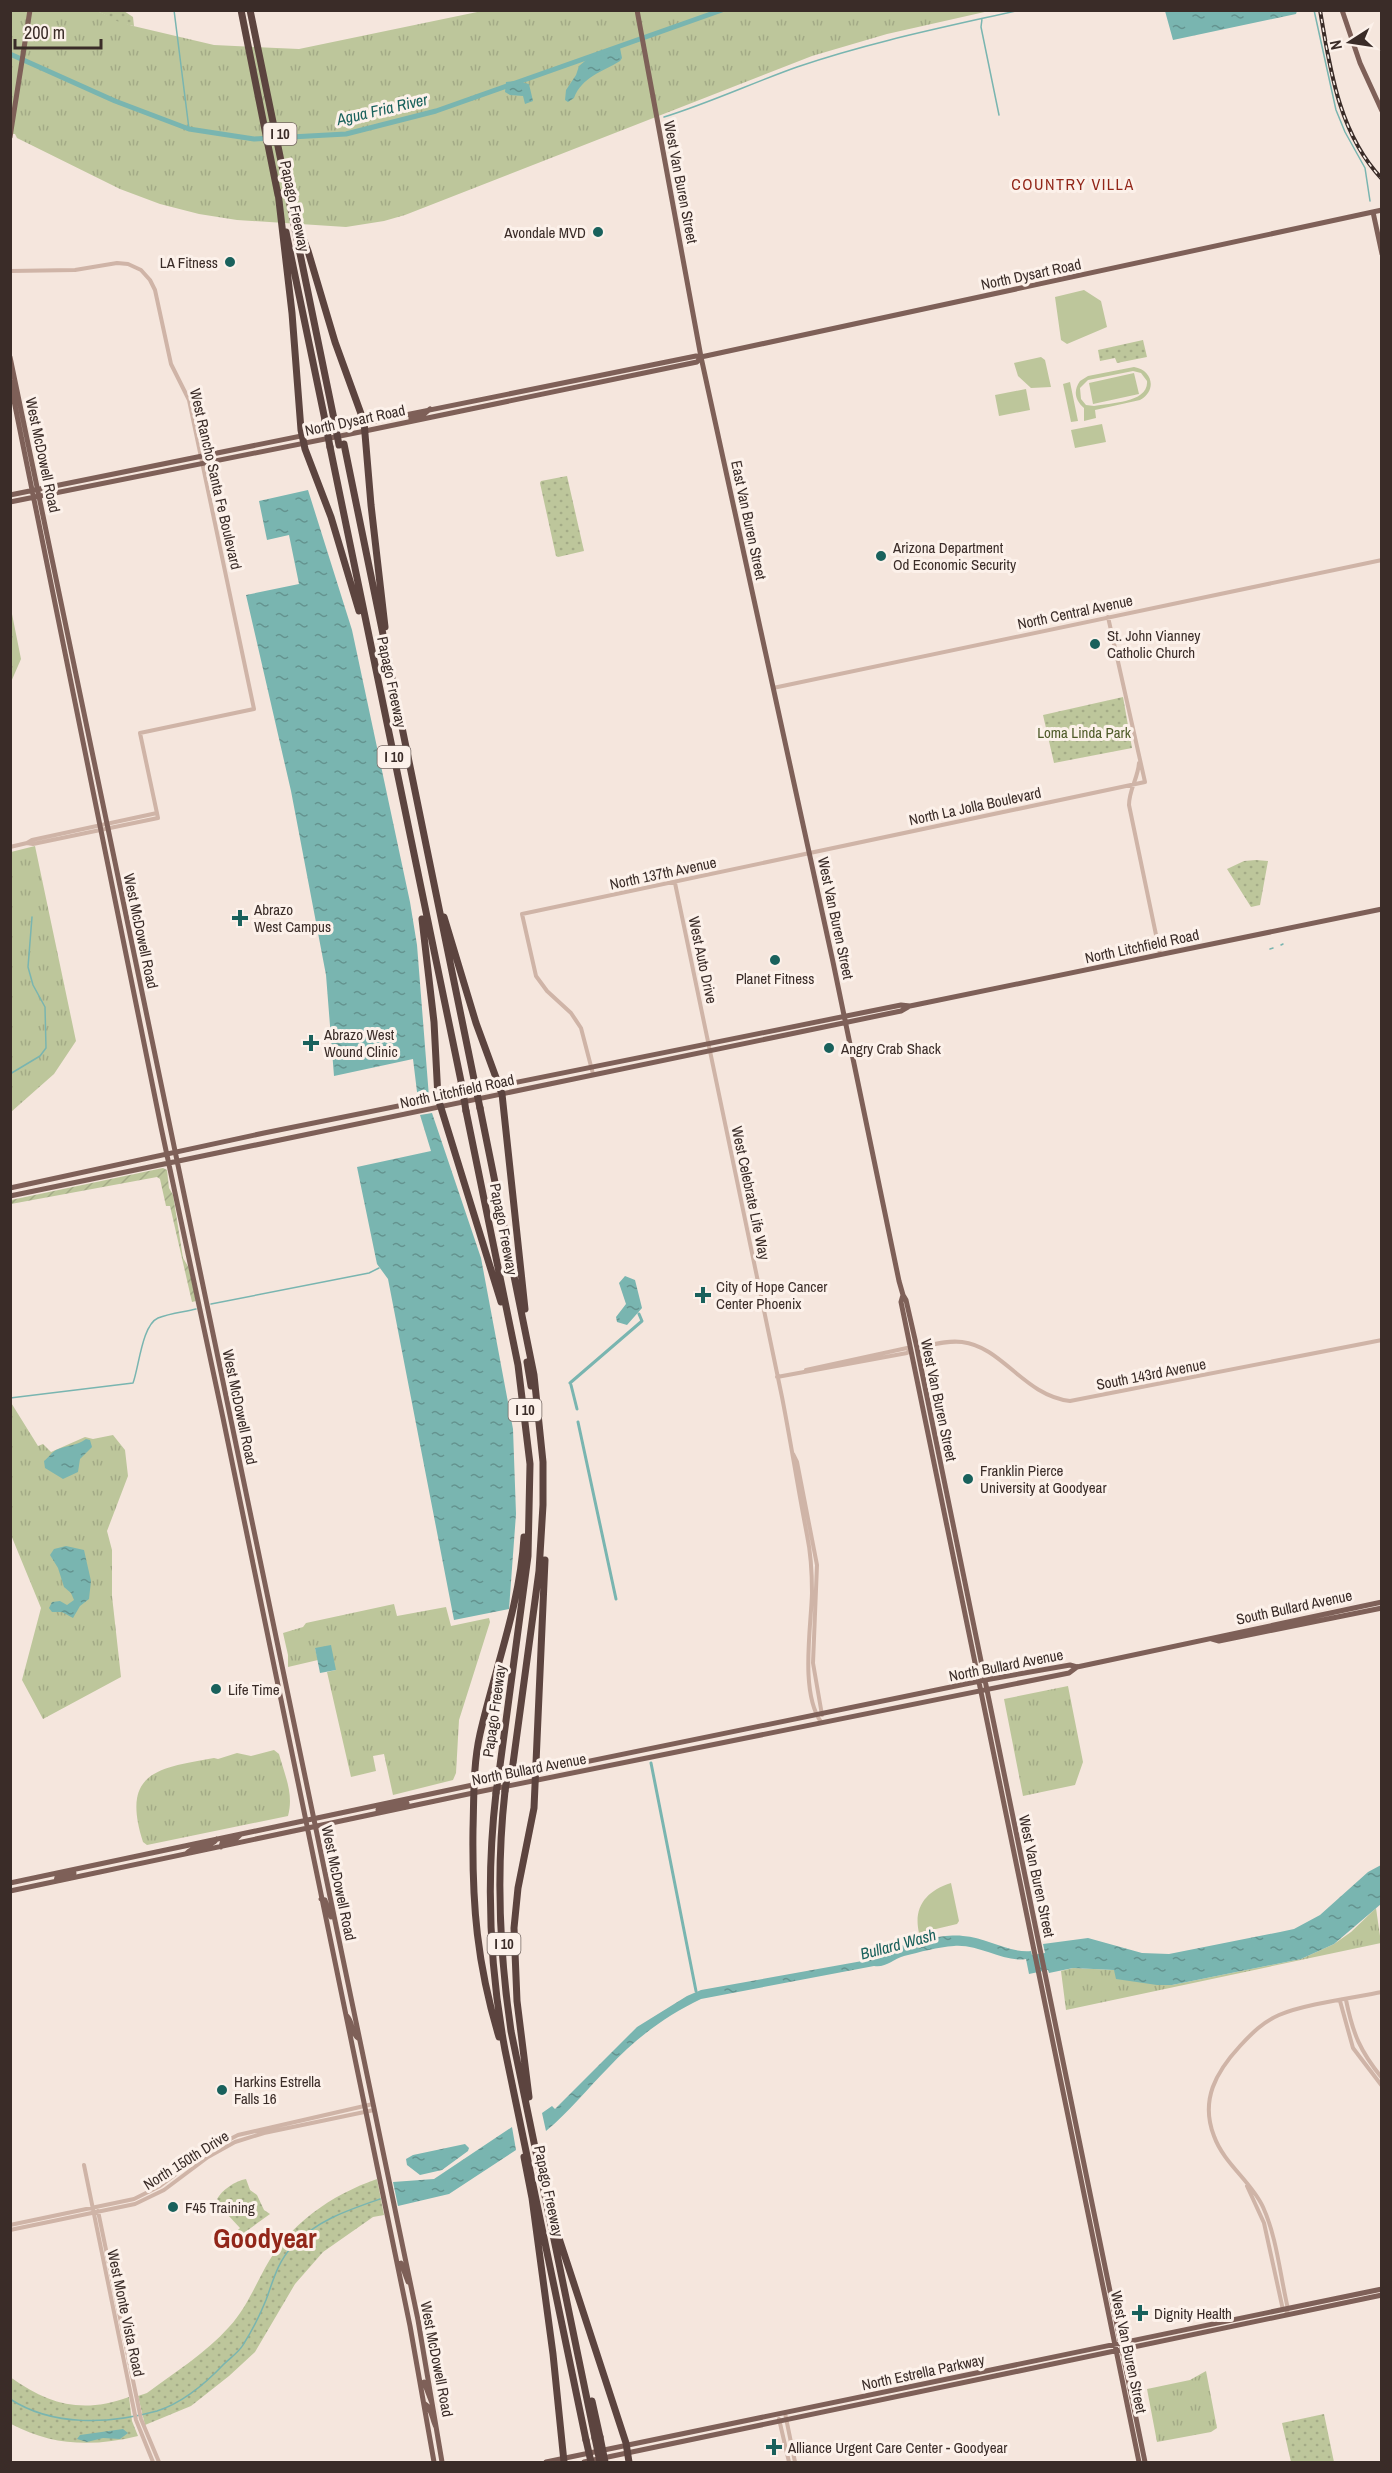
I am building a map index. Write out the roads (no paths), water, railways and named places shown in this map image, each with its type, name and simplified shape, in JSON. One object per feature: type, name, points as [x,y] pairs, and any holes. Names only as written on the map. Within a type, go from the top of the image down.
[{"type":"highway","name":"Papago Freeway","points":[[241,10],[284,232],[462,1086],[494,1245],[495,1268],[510,1326],[527,1425],[528,1556],[490,1848],[490,1923],[495,1987],[505,2050],[591,2463]]},
{"type":"highway","name":"Papago Freeway","points":[[253,10],[505,1242],[513,1264],[531,1341],[531,1359],[540,1424],[543,1513],[538,1585],[507,1790],[503,1869],[504,1937],[513,2015],[597,2437],[605,2463]]},
{"type":"highway","points":[[284,232],[302,435],[331,517],[369,638]]},
{"type":"highway","points":[[298,234],[308,251],[342,364],[364,422],[373,530],[386,630],[393,664],[391,676]]},
{"type":"highway","points":[[341,445],[472,1084]]},
{"type":"highway","points":[[435,893],[476,1023],[502,1094],[517,1240],[513,1264],[532,1391],[539,1484],[536,1562],[510,1771]]},
{"type":"highway","points":[[423,901],[422,917],[435,1022],[438,1098],[485,1247],[495,1268]]},
{"type":"highway","points":[[505,2050],[499,2038],[490,2005],[476,1939],[473,1899],[473,1789],[480,1735],[518,1590],[529,1494]]},
{"type":"highway","points":[[529,2097],[516,2001],[514,1928],[518,1888],[532,1822],[536,1776],[546,1541],[543,1513]]},
{"type":"highway","points":[[507,1790],[500,1834],[498,1900],[503,1980],[511,2031],[597,2437],[600,2463]]},
{"type":"highway","points":[[525,2143],[523,2152],[532,2198],[553,2354],[564,2461]]},
{"type":"highway","points":[[557,2232],[627,2450],[628,2463]]},
{"type":"main road","points":[[10,137],[30,10]]},
{"type":"main road","name":"West Van Buren Street","points":[[637,10],[702,357]]},
{"type":"main road","points":[[1342,10],[1360,63],[1382,111]]},
{"type":"main road","name":"North Dysart Road","points":[[10,495],[36,493],[431,408],[696,356],[702,357],[1382,210]]},
{"type":"main road","points":[[1373,212],[1382,254]]},
{"type":"main road","name":"West McDowell Road","points":[[10,357],[67,661],[166,1154],[206,1319]]},
{"type":"main road","name":"North Dysart Road","points":[[201,459],[365,431],[697,362],[702,357]]},
{"type":"main road","name":"East Van Buren Street","points":[[702,357],[773,688]]},
{"type":"main road","name":"West McDowell Road","points":[[10,381],[24,433]]},
{"type":"main road","points":[[411,421],[411,417],[424,414],[431,408]]},
{"type":"main road","name":"North Dysart Road","points":[[10,502],[36,493]]},
{"type":"main road","name":"West McDowell Road","points":[[36,493],[74,660],[218,1379],[316,1827],[411,2286],[434,2403],[442,2463]]},
{"type":"main road","points":[[67,661],[74,660]]},
{"type":"main road","name":"West Van Buren Street","points":[[773,688],[903,1295],[901,1302],[939,1457],[987,1689],[999,1769]]},
{"type":"main road","name":"North Litchfield Road","points":[[10,1196],[762,1039],[901,1005],[908,1007],[1382,909]]},
{"type":"main road","name":"North Litchfield Road","points":[[10,1188],[174,1152],[780,1028],[845,1020]]},
{"type":"main road","points":[[762,1039],[765,1034],[777,1032],[780,1028]]},
{"type":"main road","points":[[743,1043],[756,1037],[758,1033]]},
{"type":"main road","points":[[148,1064],[156,1062]]},
{"type":"main road","points":[[33,1184],[34,1191]]},
{"type":"main road","name":"West Van Buren Street","points":[[914,1349],[929,1441],[979,1690],[999,1769],[1118,2347],[1145,2463]]},
{"type":"main road","points":[[929,1441],[933,1443],[939,1457]]},
{"type":"main road","name":"West McDowell Road","points":[[232,1443],[321,1899],[420,2375],[434,2463]]},
{"type":"main road","name":"South Bullard Avenue","points":[[1212,1639],[1216,1635],[1382,1602]]},
{"type":"main road","name":"South Bullard Avenue","points":[[1077,1666],[1212,1639],[1219,1641],[1382,1608]]},
{"type":"main road","name":"North Bullard Avenue","points":[[10,1891],[376,1814],[473,1789],[736,1731],[985,1680],[1070,1665],[1077,1666]]},
{"type":"main road","name":"North Bullard Avenue","points":[[536,1776],[704,1746],[1069,1673],[1077,1666]]},
{"type":"main road","points":[[704,1746],[733,1737],[736,1731]]},
{"type":"main road","name":"North Bullard Avenue","points":[[10,1883],[314,1818],[419,1797],[473,1789]]},
{"type":"main road","points":[[376,1814],[379,1810],[419,1797]]},
{"type":"main road","points":[[221,1847],[222,1843],[236,1839],[242,1834]]},
{"type":"main road","points":[[186,1854],[190,1849],[213,1844],[217,1839]]},
{"type":"main road","points":[[56,1881],[57,1877],[76,1873],[79,1869]]},
{"type":"main road","points":[[321,1899],[326,1900],[335,1924]]},
{"type":"main road","points":[[336,1970],[345,1968]]},
{"type":"main road","points":[[346,2014],[351,2020],[355,2036],[359,2039]]},
{"type":"main road","points":[[351,2039],[355,2041],[363,2060]]},
{"type":"main road","points":[[397,2261],[401,2264],[404,2276],[411,2286]]},
{"type":"main road","points":[[1285,2311],[1382,2289]]},
{"type":"main road","points":[[1285,2311],[1382,2295]]},
{"type":"main road","name":"North Estrella Parkway","points":[[584,2463],[708,2429],[781,2413],[1118,2347],[1285,2311]]},
{"type":"main road","name":"North Estrella Parkway","points":[[546,2463],[712,2437],[1118,2347]]},
{"type":"main road","points":[[420,2375],[429,2400],[434,2403]]},
{"type":"main road","points":[[876,2401],[875,2398],[901,2389]]},
{"type":"main road","points":[[832,2411],[833,2407],[855,2402],[857,2398]]},
{"type":"main road","points":[[425,2404],[429,2407],[432,2420],[437,2428]]},
{"type":"main road","points":[[708,2429],[712,2437]]},
{"type":"main road","name":"West Van Buren Street","points":[[1136,2430],[1139,2463]]},
{"type":"street","name":"West Rancho Santa Fe Boulevard","points":[[10,271],[75,270],[117,263],[133,266],[149,278],[155,290],[171,364],[188,396],[254,709],[141,733],[158,816],[108,826]]},
{"type":"street","name":"North Central Avenue","points":[[773,688],[1382,560]]},
{"type":"street","points":[[1108,617],[1139,756],[1138,772],[1129,802],[1160,955]]},
{"type":"street","name":"North La Jolla Boulevard","points":[[810,853],[1133,786],[1145,782],[1139,756]]},
{"type":"street","points":[[10,847],[33,844],[108,826]]},
{"type":"street","name":"North 137th Avenue","points":[[592,1067],[585,1038],[578,1022],[548,992],[536,976],[522,914],[810,853]]},
{"type":"street","name":"West Auto Drive","points":[[675,883],[708,1043]]},
{"type":"street","name":"West Celebrate Life Way","points":[[708,1043],[793,1453],[797,1462],[818,1574],[813,1641],[819,1715]]},
{"type":"street","points":[[592,1067],[593,1074]]},
{"type":"street","name":"South 143rd Avenue","points":[[777,1377],[886,1352],[939,1343],[962,1342],[990,1353],[1043,1394],[1070,1401],[1382,1340]]},
{"type":"street","name":"West Celebrate Life Way","points":[[811,1545],[812,1595],[807,1641],[810,1680],[821,1722]]},
{"type":"street","points":[[807,1641],[813,1641]]},
{"type":"street","points":[[1285,2311],[1264,2217],[1247,2185],[1214,2137],[1209,2112],[1215,2078],[1229,2057],[1254,2030],[1268,2020],[1287,2012],[1382,1992]]},
{"type":"street","points":[[1346,2000],[1355,2039],[1363,2054],[1382,2078]]},
{"type":"street","points":[[1340,2001],[1353,2048],[1382,2086]]},
{"type":"street","name":"North 150th Drive","points":[[11,2227],[135,2204],[156,2194],[233,2137],[254,2130],[373,2107]]},
{"type":"street","name":"West Monte Vista Road","points":[[84,2165],[138,2420],[153,2463]]},
{"type":"street","points":[[781,2413],[787,2421],[795,2463]]},
{"type":"street","points":[[781,2413],[780,2422],[789,2463]]},
{"type":"street","name":"West Monte Vista Road","points":[[138,2420],[159,2463]]},
{"type":"water","points":[[1165,11],[1297,11],[1296,14],[1173,40]]},
{"type":"water","points":[[620,48],[622,58],[620,61],[587,80],[574,98],[568,102],[565,100],[566,90],[579,66],[592,55]]},
{"type":"water","points":[[516,81],[529,84],[533,101],[525,104],[523,96],[510,95],[505,92],[506,82]]},
{"type":"water","points":[[308,490],[352,630],[410,902],[417,945],[429,1097],[418,1100],[413,1059],[334,1076],[326,975],[291,791],[246,595],[299,584],[289,535],[267,540],[259,501]]},
{"type":"water","points":[[432,1113],[481,1258],[513,1429],[516,1514],[509,1609],[454,1620],[388,1279],[377,1264],[357,1167],[431,1151],[420,1115]]},
{"type":"water","points":[[625,1276],[635,1280],[642,1308],[627,1325],[617,1322],[616,1317],[626,1304],[619,1283]]},
{"type":"water","points":[[86,1439],[90,1440],[92,1447],[80,1459],[78,1472],[63,1479],[45,1468],[44,1461],[54,1451]]},
{"type":"water","points":[[66,1546],[84,1550],[91,1581],[89,1599],[80,1606],[73,1618],[62,1612],[52,1612],[49,1608],[52,1602],[60,1601],[67,1605],[74,1600],[71,1593],[64,1587],[58,1568],[50,1555],[54,1549]]},
{"type":"water","points":[[331,1645],[336,1670],[320,1673],[315,1648]]},
{"type":"water","points":[[1381,1865],[1381,1904],[1334,1944],[1301,1959],[1172,1985],[1116,1979],[1114,1970],[1073,1968],[1029,1974],[1026,1959],[1018,1960],[964,1946],[954,1946],[904,1956],[882,1966],[701,1999],[675,2013],[640,2038],[618,2057],[546,2131],[542,2113],[552,2106],[555,2109],[637,2027],[687,1996],[701,1990],[879,1958],[905,1944],[948,1936],[972,1937],[1013,1950],[1031,1951],[1032,1955],[1045,1953],[1043,1944],[1088,1938],[1142,1953],[1169,1954],[1294,1929],[1320,1915],[1368,1872]]},
{"type":"water","points":[[512,2127],[516,2150],[449,2194],[398,2206],[393,2182],[434,2179]]},
{"type":"water","points":[[465,2144],[469,2148],[468,2151],[442,2170],[420,2175],[407,2165],[406,2159],[413,2155]]},
{"type":"water","points":[[123,2429],[128,2433],[120,2439],[103,2438],[87,2442],[77,2439],[80,2435]]},
{"type":"waterway","points":[[174,10],[189,129]]},
{"type":"waterway","name":"Agua Fria River","points":[[10,54],[115,101],[189,129],[254,139],[346,134],[436,111],[722,10]]},
{"type":"waterway","points":[[664,117],[824,58],[1020,10]]},
{"type":"waterway","points":[[1314,10],[1336,110],[1365,168],[1370,201]]},
{"type":"waterway","points":[[982,19],[981,27],[999,115]]},
{"type":"waterway","points":[[10,1074],[40,1056],[46,1048],[45,1007],[33,985],[28,967],[32,917]]},
{"type":"waterway","points":[[211,1304],[369,1273],[379,1268]]},
{"type":"waterway","points":[[10,1398],[133,1383],[145,1337],[153,1322],[163,1316],[196,1309]]},
{"type":"waterway","points":[[570,1383],[642,1321],[639,1314]]},
{"type":"waterway","points":[[571,1385],[577,1409]]},
{"type":"waterway","points":[[578,1422],[616,1599]]},
{"type":"waterway","points":[[651,1763],[696,1991]]},
{"type":"waterway","name":"Bullard Wash","points":[[10,2399],[44,2415],[82,2420],[120,2419],[157,2411],[175,2403],[201,2385],[241,2348],[253,2329],[279,2265],[301,2238],[333,2217],[380,2199]]},
{"type":"railway","points":[[1320,10],[1333,78],[1346,121],[1367,161],[1382,179]]},
{"type":"place","name":"Avondale MVD","points":[[598,232]]},
{"type":"place","name":"LA Fitness","points":[[230,262]]},
{"type":"place","name":"Arizona Department Od Economic Security","points":[[881,556]]},
{"type":"place","name":"St. John Vianney Catholic Church","points":[[1095,644]]},
{"type":"place","name":"Abrazo West Campus","points":[[240,918]]},
{"type":"place","name":"Planet Fitness","points":[[775,960]]},
{"type":"place","name":"Abrazo West Wound Clinic","points":[[311,1043]]},
{"type":"place","name":"Angry Crab Shack","points":[[829,1048]]},
{"type":"place","name":"City of Hope Cancer Center Phoenix","points":[[703,1295]]},
{"type":"place","name":"Franklin Pierce University at Goodyear","points":[[968,1479]]},
{"type":"place","name":"Life Time","points":[[216,1689]]},
{"type":"place","name":"Harkins Estrella Falls 16","points":[[222,2090]]},
{"type":"place","name":"F45 Training","points":[[173,2207]]},
{"type":"place","name":"Dignity Health","points":[[1140,2313]]},
{"type":"place","name":"Alliance Urgent Care Center - Goodyear","points":[[774,2447]]},
{"type":"district","name":"COUNTRY VILLA","points":[[1073,184]]},
{"type":"district","name":"Goodyear","points":[[265,2238]]},
{"type":"park label","name":"Loma Linda Park","points":[[1084,732]]}]
